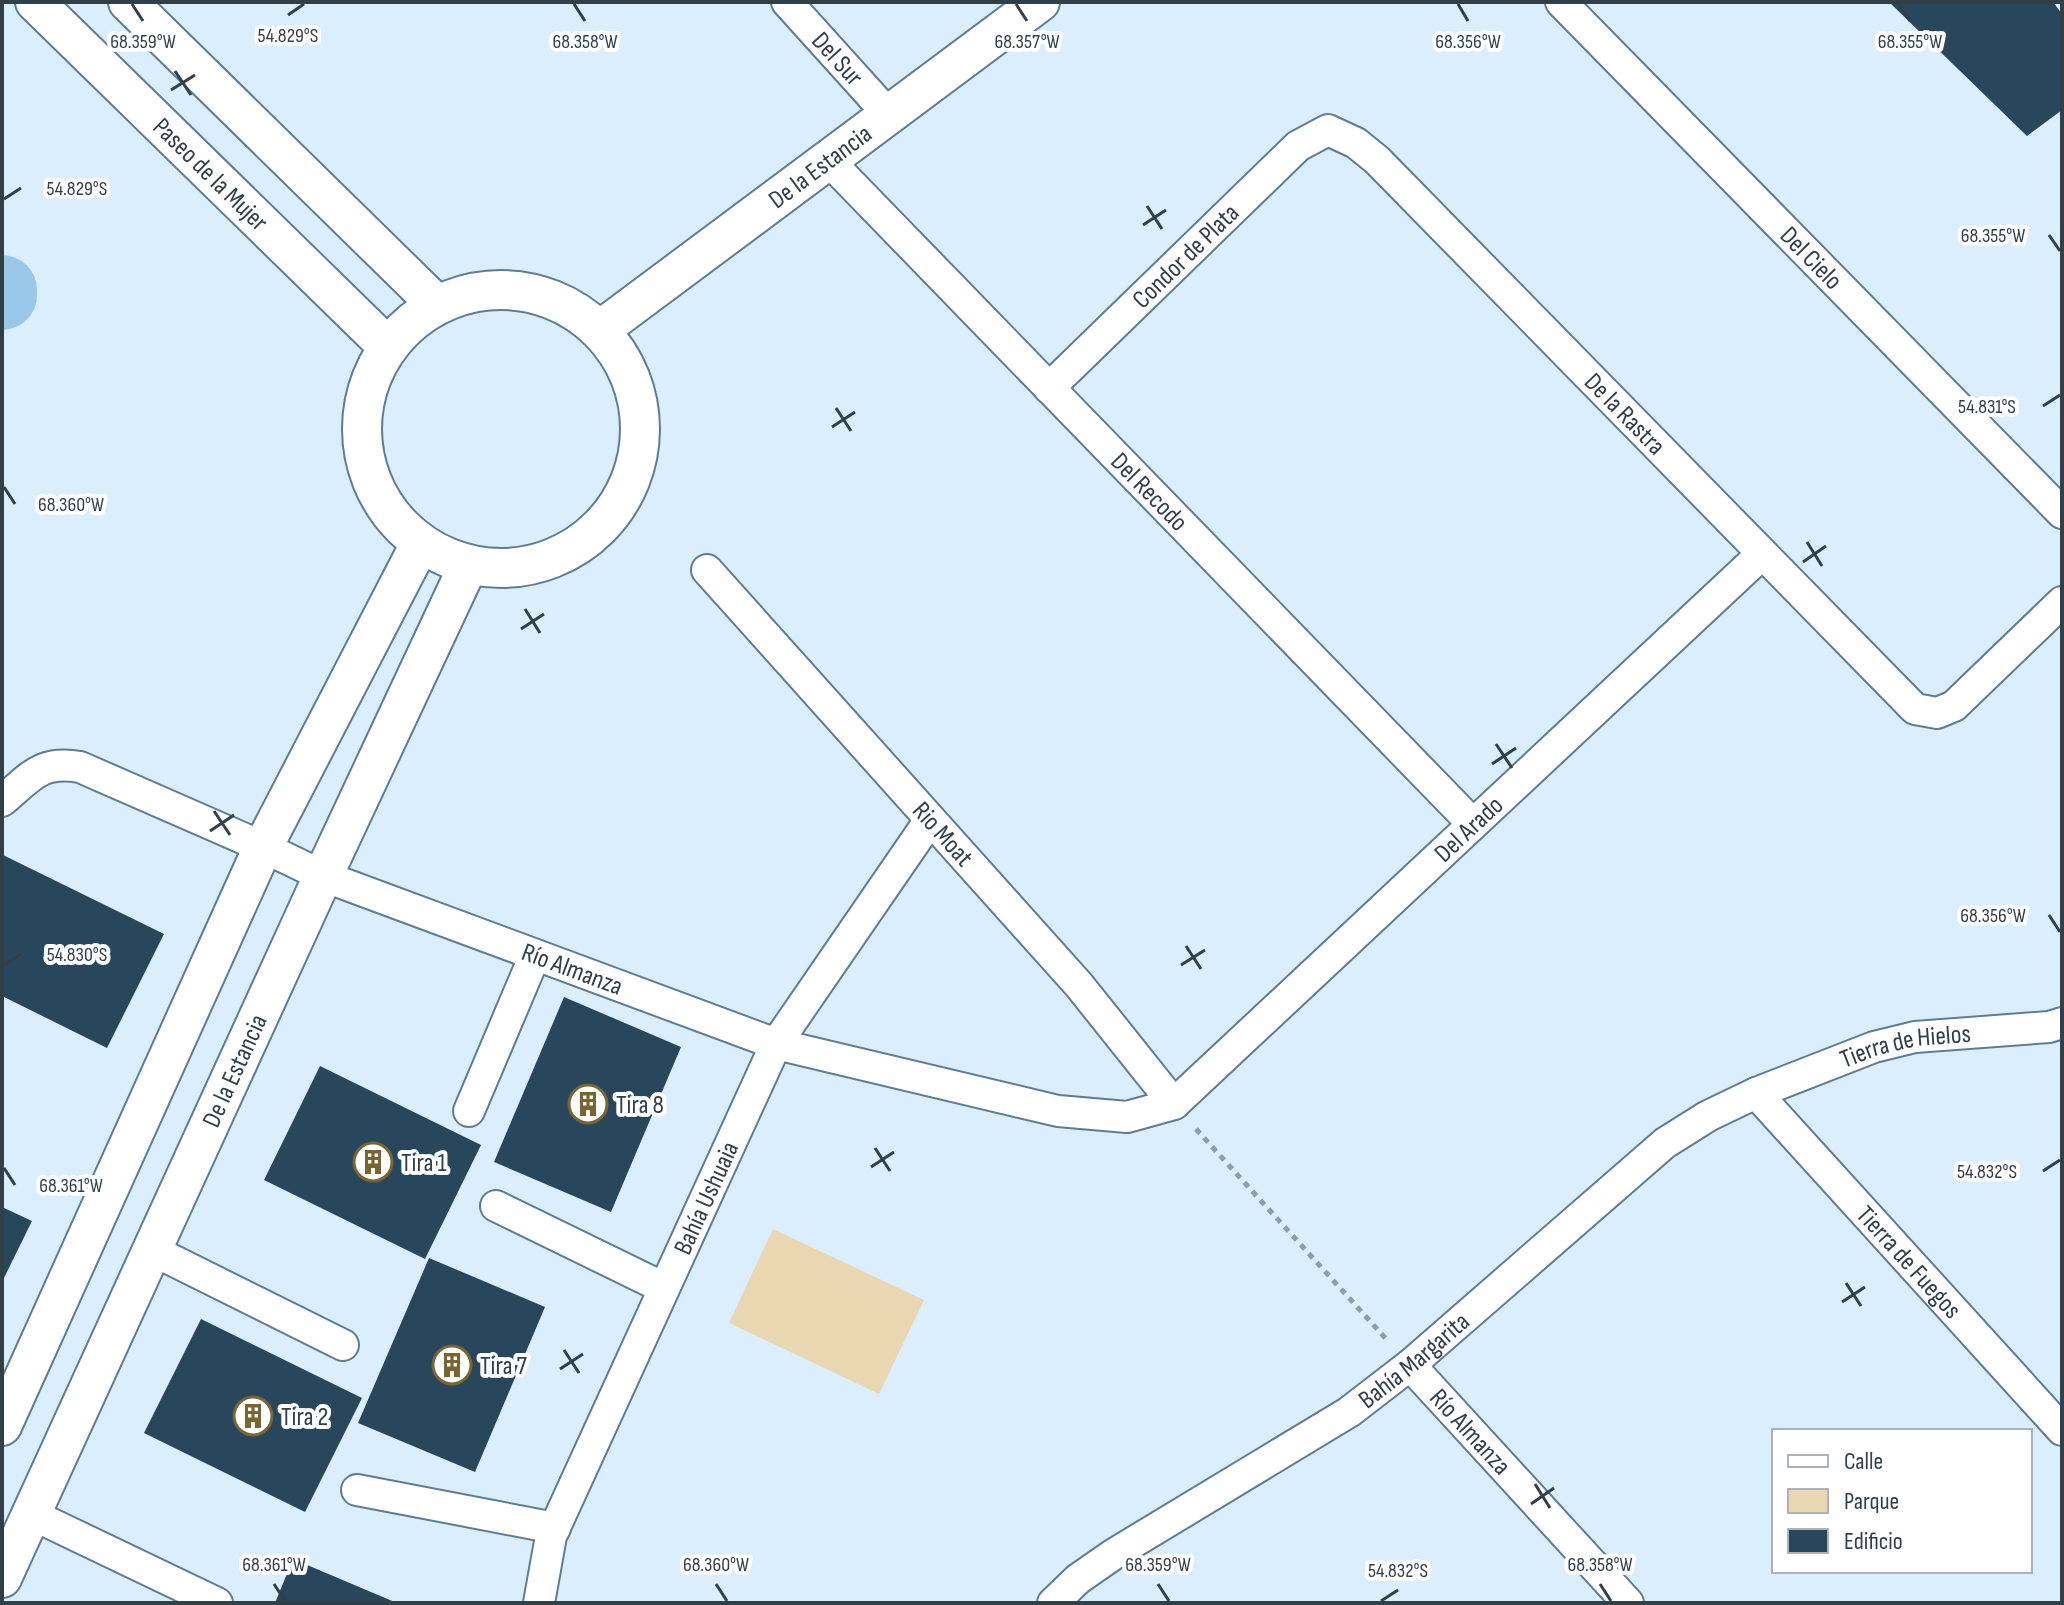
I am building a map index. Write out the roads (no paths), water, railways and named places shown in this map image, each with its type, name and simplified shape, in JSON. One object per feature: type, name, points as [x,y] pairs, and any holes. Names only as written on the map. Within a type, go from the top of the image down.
[{"type":"street","name":"Paseo de la Mujer","points":[[35,2],[387,346]]},
{"type":"street","points":[[128,2],[436,304]]},
{"type":"street","name":"Del Sur","points":[[787,2],[889,115]]},
{"type":"street","name":"De la Estancia","points":[[600,330],[1040,2]]},
{"type":"street","name":"Del Cielo","points":[[1561,2],[2062,513]]},
{"type":"street","name":"Condor de Plata","points":[[1049,388],[1298,146],[1328,130]]},
{"type":"street","name":"De la Rastra","points":[[1328,130],[1356,143],[1377,160],[1915,709],[1937,713],[1954,706],[2062,602]]},
{"type":"street","name":"Del Recodo","points":[[828,160],[1472,823]]},
{"type":"street","points":[[522,290],[565,304],[600,330],[627,367],[640,410],[639,455],[623,498],[595,533],[557,558],[513,569],[468,566],[443,557],[420,544],[388,513],[367,474],[360,429],[367,386],[387,346],[409,322],[436,304],[478,291],[522,290]]},
{"type":"street","points":[[2,1426],[263,847],[420,544]]},
{"type":"street","name":"Del Arado","points":[[1174,1104],[1762,554]]},
{"type":"street","name":"De la Estancia","points":[[2,1578],[468,566]]},
{"type":"street","name":"Rio Moat","points":[[707,570],[1079,985],[1174,1104]]},
{"type":"street","name":"Río Almanza","points":[[2,801],[40,770],[58,763],[80,767],[323,876],[776,1044],[1058,1111],[1127,1117],[1174,1104]]},
{"type":"street","name":"Bahía Ushuaia","points":[[539,1603],[551,1536],[776,1044],[930,820]]},
{"type":"street","points":[[469,1111],[535,955]]},
{"type":"street","name":"Tierra de Hielos","points":[[1756,1093],[1874,1047],[1915,1037],[2049,1027],[2062,1023]]},
{"type":"street","name":"Bahía Margarita","points":[[1053,1603],[1090,1570],[1349,1412],[1410,1365],[1665,1143],[1708,1116],[1756,1093]]},
{"type":"street","name":"Tierra de Fuegos","points":[[1756,1093],[2062,1430]]},
{"type":"street","points":[[496,1206],[664,1288]]},
{"type":"street","points":[[152,1250],[343,1345]]},
{"type":"street","name":"Río Almanza","points":[[1410,1365],[1628,1603]]},
{"type":"street","points":[[357,1490],[555,1528]]},
{"type":"street","points":[[31,1514],[217,1603]]},
{"type":"waterway","points":[[2,290],[2,295]]},
{"type":"place","name":"Tira 8","points":[[588,1104]]},
{"type":"place","name":"Tira 1","points":[[373,1162]]},
{"type":"place","name":"Tira 7","points":[[452,1365]]},
{"type":"place","name":"Tira 2","points":[[253,1416]]}]
